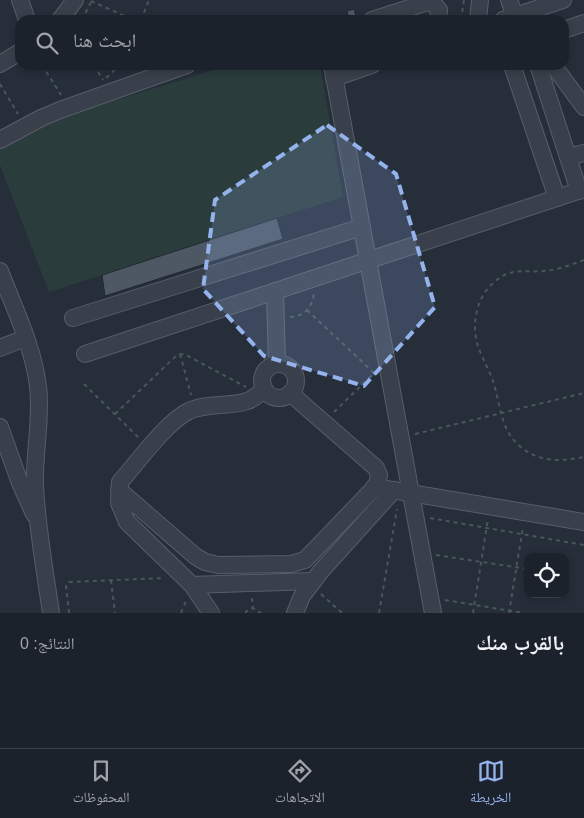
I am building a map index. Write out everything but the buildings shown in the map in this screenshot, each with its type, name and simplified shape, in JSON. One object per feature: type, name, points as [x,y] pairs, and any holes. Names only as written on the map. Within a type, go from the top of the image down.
[{"type":"lane","points":[[20,0],[25,15]]},
{"type":"lane","points":[[66,15],[86,0]]},
{"type":"lane","points":[[478,15],[480,0]]},
{"type":"lane","points":[[509,0],[522,13],[563,0]]},
{"type":"lane","points":[[388,15],[431,1],[439,10],[438,15]]},
{"type":"lane","points":[[569,28],[584,23]]},
{"type":"lane","points":[[0,64],[15,55]]},
{"type":"lane","points":[[0,140],[60,110],[174,70]]},
{"type":"lane","points":[[514,70],[557,198]]},
{"type":"lane","points":[[85,354],[581,190],[568,158],[540,70]]},
{"type":"lane","points":[[557,70],[584,107]]},
{"type":"lane","points":[[333,72],[401,438],[402,492],[415,516],[431,605]]},
{"type":"lane","points":[[568,158],[584,153]]},
{"type":"lane","points":[[73,318],[362,227]]},
{"type":"lane","points":[[0,271],[25,338],[34,369],[39,402],[35,466],[39,522],[51,613]]},
{"type":"lane","points":[[275,292],[278,364]]},
{"type":"lane","points":[[0,348],[25,338]]},
{"type":"lane","points":[[211,613],[188,581],[128,522],[119,504],[120,482],[175,420],[195,408],[245,402],[262,391],[281,398],[290,393],[296,384],[294,374],[288,366],[278,364],[272,366],[265,372],[263,377],[262,391]]},
{"type":"lane","points":[[119,490],[195,556],[205,562],[218,565],[291,564],[301,562],[309,557],[374,487],[380,479],[380,475],[376,468],[290,393]]},
{"type":"lane","points":[[0,427],[25,497],[39,522]]},
{"type":"lane","points":[[374,487],[584,522]]},
{"type":"lane","points":[[294,613],[311,583],[402,492]]},
{"type":"lane","points":[[188,581],[311,583]]},
{"type":"path","points":[[83,15],[86,0],[122,15]]},
{"type":"path","points":[[143,15],[149,0]]},
{"type":"path","points":[[462,15],[464,0]]},
{"type":"path","points":[[45,70],[61,95]]},
{"type":"path","points":[[97,70],[102,80]]},
{"type":"path","points":[[0,84],[19,116]]},
{"type":"path","points":[[584,260],[552,270],[526,270],[510,273],[490,286],[481,298],[475,321],[476,338],[493,380],[501,413],[510,435],[523,449],[531,454],[557,461],[584,458]]},
{"type":"path","points":[[275,317],[300,316],[307,310],[314,294],[310,280]]},
{"type":"path","points":[[307,310],[374,373],[324,422]]},
{"type":"path","points":[[180,354],[195,408]]},
{"type":"path","points":[[115,414],[180,354],[186,355],[262,391]]},
{"type":"path","points":[[84,384],[150,448]]},
{"type":"path","points":[[401,438],[584,393]]},
{"type":"path","points":[[379,613],[402,492]]},
{"type":"path","points":[[473,613],[490,507]]},
{"type":"path","points":[[509,612],[526,512]]},
{"type":"path","points":[[415,516],[584,545]]},
{"type":"path","points":[[422,553],[524,569]]},
{"type":"path","points":[[69,613],[66,586],[69,582],[111,580],[188,581]]},
{"type":"path","points":[[111,580],[115,613]]},
{"type":"path","points":[[311,583],[342,613]]},
{"type":"path","points":[[431,605],[474,605],[523,613]]},
{"type":"path","points":[[245,613],[253,608],[261,613]]},
{"type":"highlighted area","points":[[327,125],[396,174],[435,307],[364,386],[264,356],[203,289],[215,200]]},
{"type":"shaded area","points":[[213,70],[321,70],[343,197],[277,218],[283,239],[105,296],[102,275],[49,292],[0,165],[0,149],[62,117]]}]
